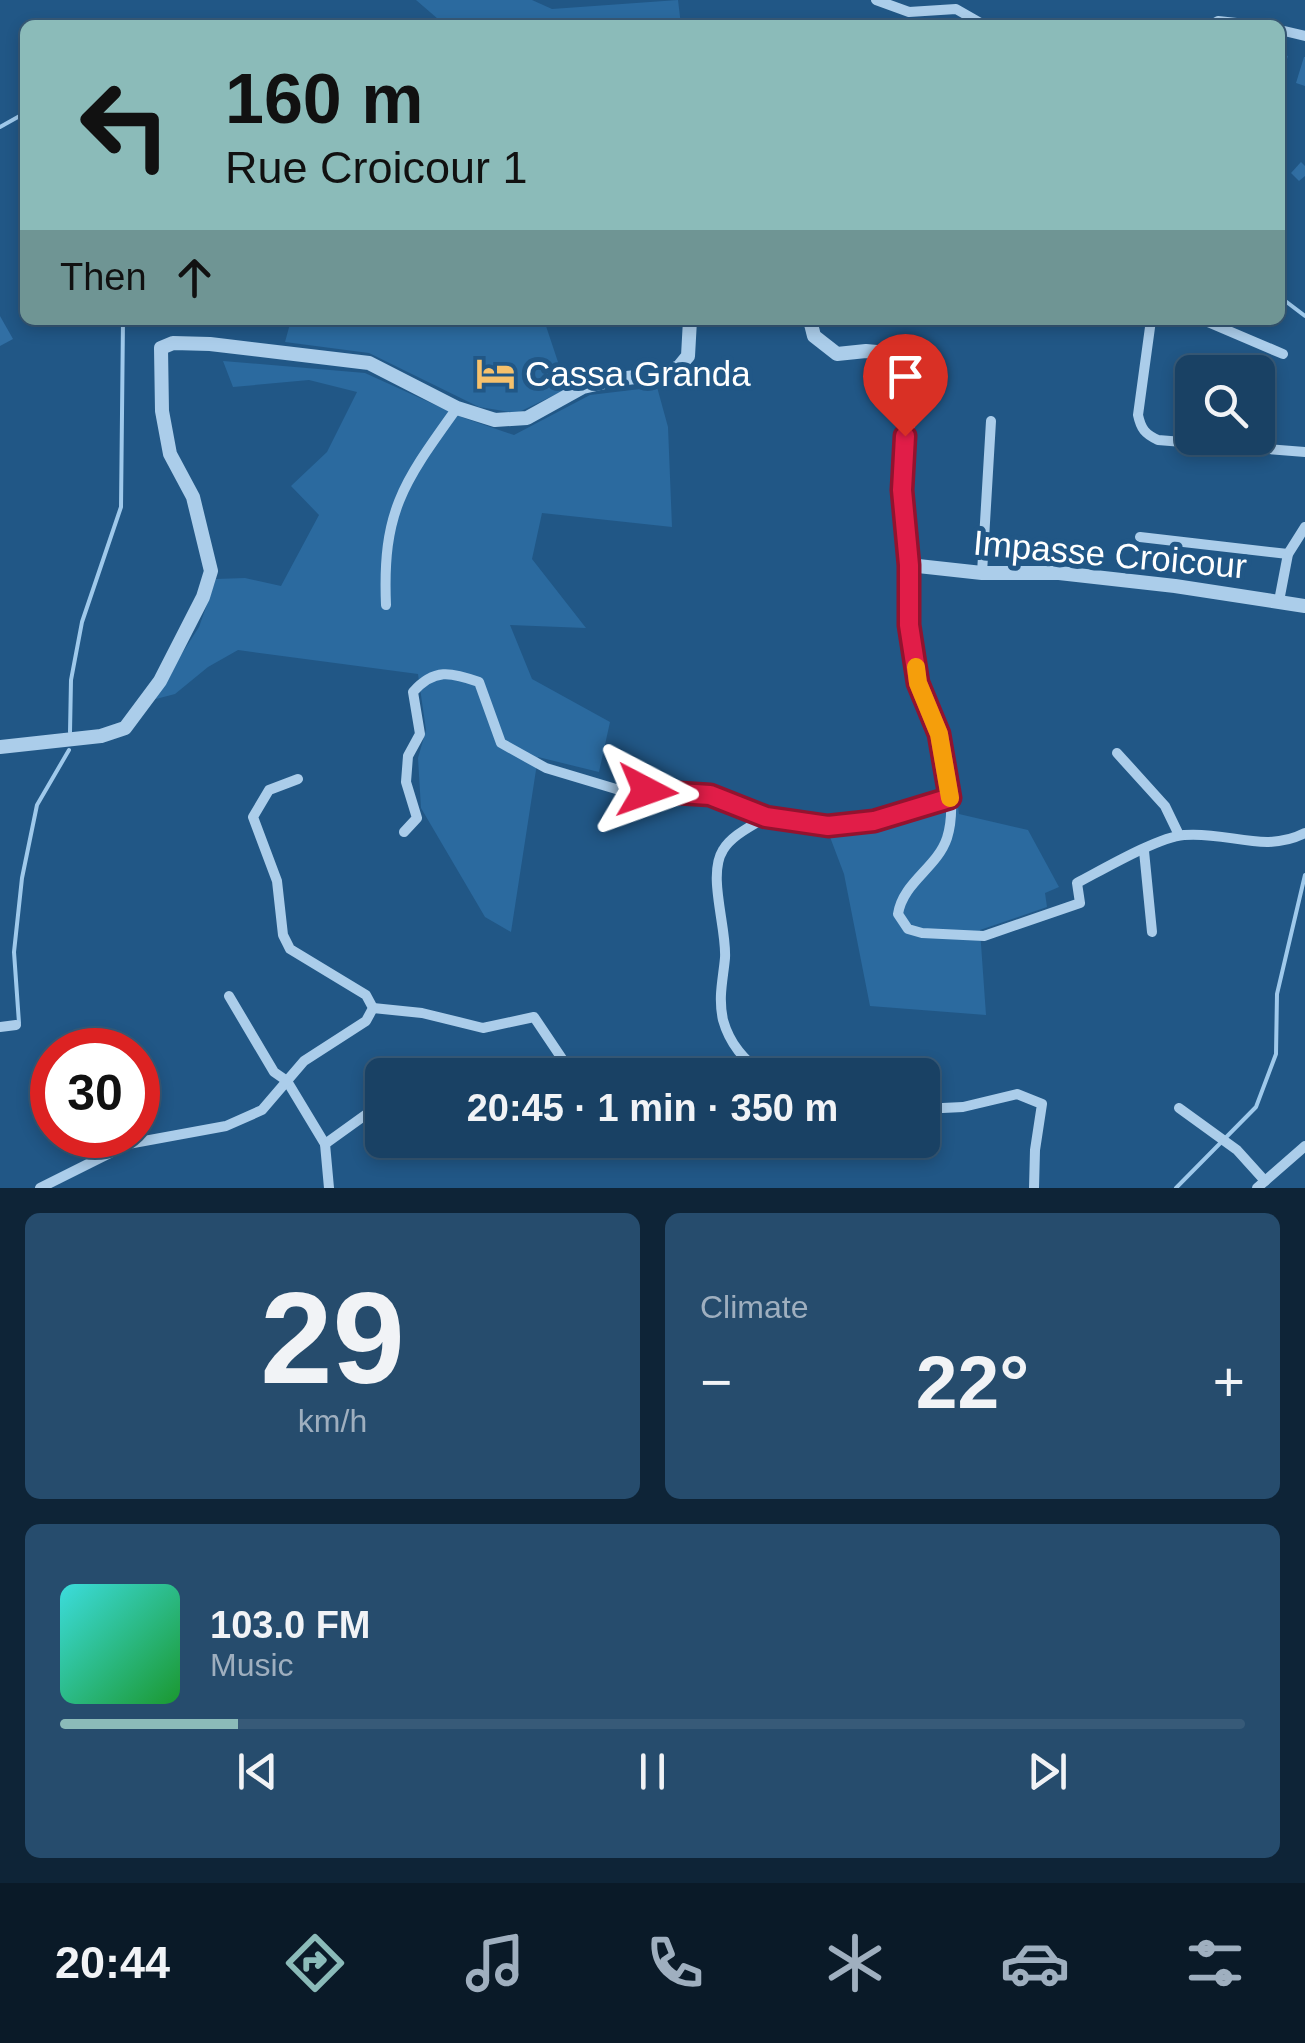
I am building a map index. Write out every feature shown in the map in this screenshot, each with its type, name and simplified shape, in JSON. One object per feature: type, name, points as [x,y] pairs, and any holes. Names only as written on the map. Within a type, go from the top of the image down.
[{"type":"street","points":[[880,1],[909,12],[956,10],[975,20]]},
{"type":"street","points":[[0,747],[101,736],[124,728],[160,681],[203,597],[211,570],[193,497],[170,454],[162,410],[161,348],[173,343],[210,344],[369,363],[457,408],[494,420],[527,418],[583,387],[618,378],[662,374],[679,366],[688,356],[690,325]]},
{"type":"street","points":[[811,325],[814,336],[836,354],[898,354],[906,364],[902,490],[909,565],[909,625],[918,683],[939,734],[950,798],[947,838],[900,898],[898,914],[908,929],[984,936],[1029,922],[1080,903],[1077,883],[1178,835],[1223,834],[1270,844],[1305,833]]},
{"type":"street","points":[[1149,325],[1138,415],[1147,435],[1175,440]]},
{"type":"street","points":[[1215,325],[1283,354]]},
{"type":"street","points":[[386,605],[384,568],[400,491],[457,408]]},
{"type":"street","points":[[982,573],[992,422]]},
{"type":"street","points":[[1275,448],[1305,452]]},
{"type":"street","points":[[1279,601],[1288,554],[1305,527]]},
{"type":"street","points":[[1140,537],[1288,554]]},
{"type":"street","name":"Impasse Croicour","points":[[909,565],[982,573],[1059,574],[1305,606]]},
{"type":"street","points":[[404,832],[417,818],[406,782],[408,756],[420,734],[413,692],[424,679],[452,672],[479,682],[501,744],[546,768],[616,788],[710,795],[766,817],[828,826],[874,821],[950,798]]},
{"type":"street","points":[[1117,752],[1165,806],[1178,835]]},
{"type":"street","points":[[298,779],[269,790],[253,818],[277,881],[283,935],[290,949],[366,994],[373,1008]]},
{"type":"street","points":[[743,1058],[736,1052],[724,1021],[719,986],[725,956],[717,867],[722,850],[766,817]]},
{"type":"street","points":[[1144,851],[1152,932]]},
{"type":"street","points":[[229,996],[274,1072],[287,1081],[325,1144],[329,1188]]},
{"type":"street","points":[[373,1008],[422,1012],[483,1028],[534,1017],[562,1058]]},
{"type":"street","points":[[40,1188],[128,1144],[226,1126],[262,1110],[304,1061],[366,1021],[373,1008]]},
{"type":"street","points":[[0,1026],[16,1025]]},
{"type":"street","points":[[940,1108],[1017,1094],[1042,1104],[1034,1150],[1034,1188]]},
{"type":"street","points":[[1179,1108],[1237,1150],[1261,1184],[1305,1146]]},
{"type":"street","points":[[325,1144],[365,1116]]},
{"type":"shaded area","points":[[416,0],[532,0],[552,9],[678,0],[680,20],[439,20]]},
{"type":"shaded area","points":[[290,325],[546,325],[567,389],[517,413],[479,407],[369,353],[285,342]]},
{"type":"shaded area","points":[[223,361],[365,373],[464,418],[514,435],[590,395],[657,387],[668,427],[672,527],[542,513],[532,559],[586,628],[510,625],[532,679],[610,722],[599,772],[538,757],[511,932],[485,917],[421,808],[418,758],[426,730],[418,674],[238,650],[208,667],[175,694],[152,700],[199,627],[216,579],[245,578],[281,586],[319,515],[291,486],[327,452],[357,392],[309,380],[233,387]]},
{"type":"shaded area","points":[[958,806],[959,814],[1028,830],[1059,887],[1045,893],[1047,907],[980,930],[986,1015],[870,1006],[844,874],[830,837],[874,830]]},
{"type":"building","points":[[1305,57],[1305,86],[1296,83]]},
{"type":"building","points":[[1301,162],[1305,176],[1299,181],[1291,173]]},
{"type":"building","points":[[0,316],[13,339],[0,346]]},
{"type":"waterway","points":[[0,127],[20,116]]},
{"type":"waterway","points":[[1285,301],[1305,316]]},
{"type":"waterway","points":[[70,732],[71,680],[82,622],[121,507],[123,325]]},
{"type":"waterway","points":[[19,1023],[14,952],[22,878],[37,805],[69,750]]},
{"type":"waterway","points":[[1176,1188],[1256,1107],[1276,1054],[1277,994],[1305,875]]},
{"type":"slow traffic","points":[[916,667],[918,683],[939,734],[950,798]]},
{"type":"place","name":"Cassa Granda","points":[[495,373]]},
{"type":"route","points":[[647,791],[710,795],[766,817],[828,826],[874,821],[950,798],[939,734],[918,683],[909,625],[909,565],[902,490],[905,436]]}]
